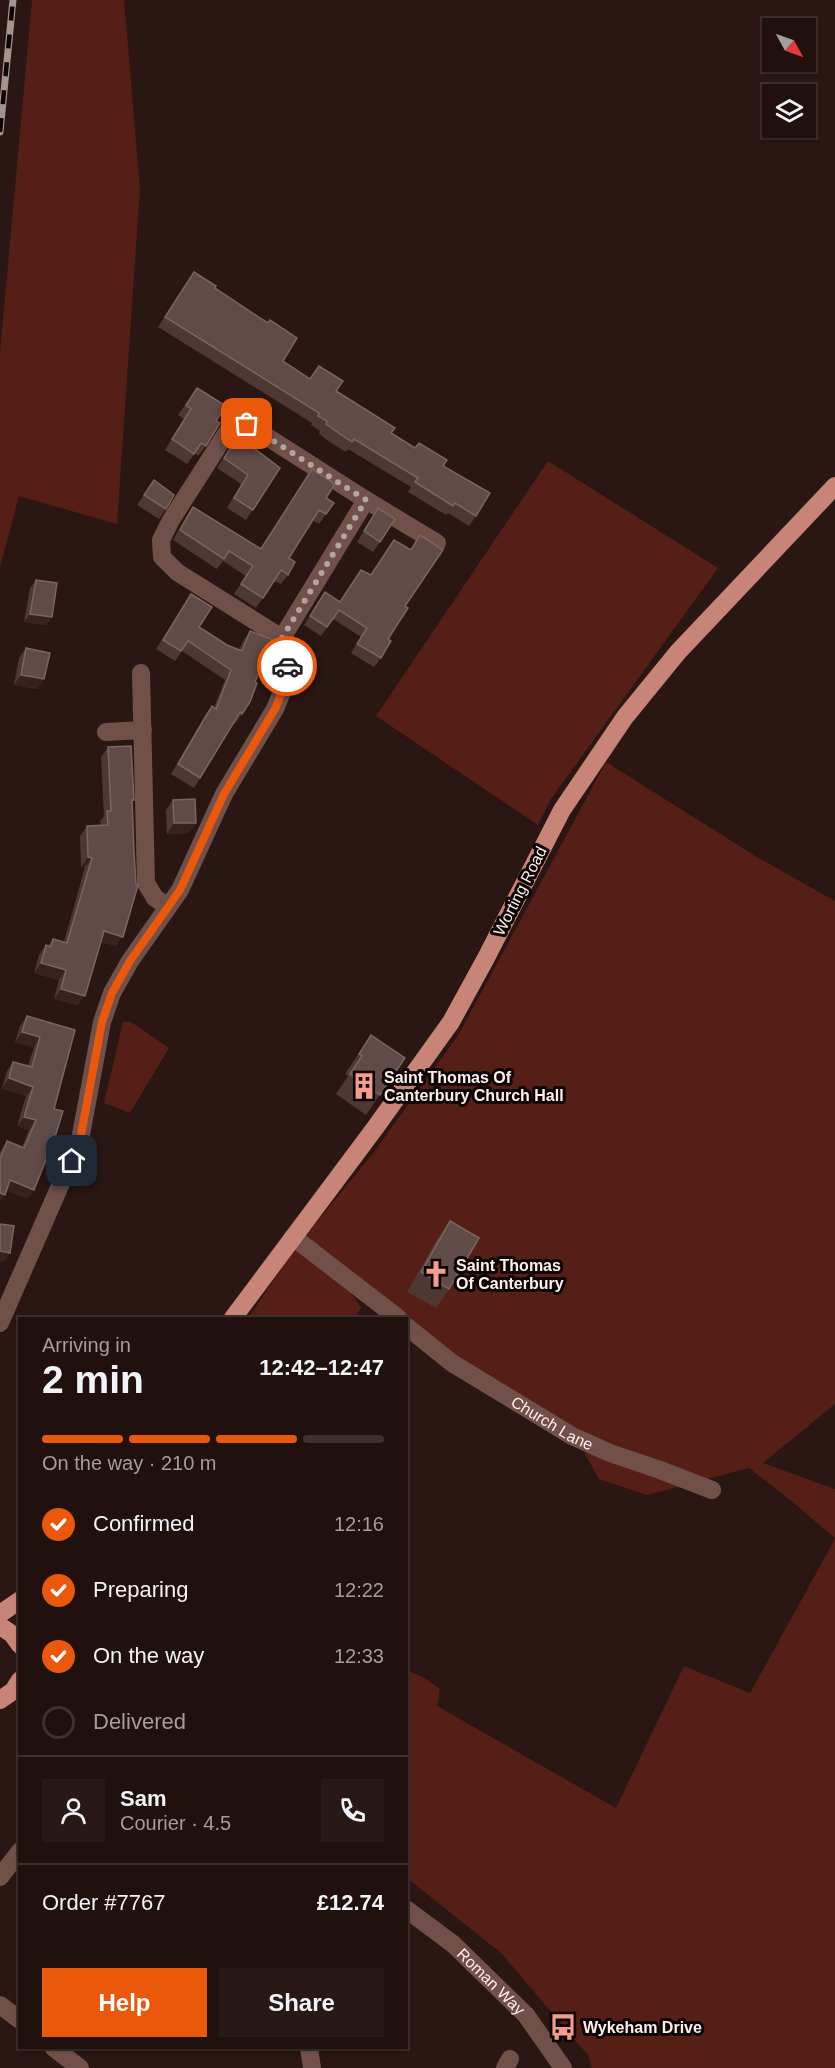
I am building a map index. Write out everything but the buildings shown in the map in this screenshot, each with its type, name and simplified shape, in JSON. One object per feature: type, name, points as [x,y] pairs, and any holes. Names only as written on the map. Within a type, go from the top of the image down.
[{"type":"main road","name":"Worting Road","points":[[234,1317],[451,1022],[562,810],[625,717],[678,652],[835,486]]},
{"type":"main road","points":[[0,1614],[18,1601]]},
{"type":"main road","points":[[0,1626],[12,1634],[18,1642]]},
{"type":"main road","points":[[9,1698],[18,1683]]},
{"type":"street","points":[[282,638],[177,572],[162,557],[161,540],[171,520],[231,426],[247,424],[437,543]]},
{"type":"street","points":[[0,1323],[80,1140],[102,1022],[112,993],[167,906],[180,890],[224,794],[275,709],[284,687],[287,668],[282,638],[366,500]]},
{"type":"street","points":[[141,673],[146,883],[155,898],[167,906]]},
{"type":"street","points":[[106,732],[142,730]]},
{"type":"street","points":[[293,1237],[397,1317]]},
{"type":"street","name":"Church Lane","points":[[408,1328],[452,1363],[572,1436],[610,1453],[712,1490]]},
{"type":"street","points":[[0,1878],[18,1854]]},
{"type":"street","name":"Roman Way","points":[[408,1910],[453,1944],[526,2015],[563,2068]]},
{"type":"street","points":[[0,2005],[18,2018]]},
{"type":"street","points":[[55,2049],[80,2068]]},
{"type":"street","points":[[309,2049],[312,2068]]},
{"type":"shaded area","points":[[32,0],[124,0],[140,189],[117,524],[19,496],[0,567],[0,353]]},
{"type":"shaded area","points":[[548,461],[718,568],[551,799],[538,825],[376,716]]},
{"type":"shaded area","points":[[606,762],[757,857],[835,901],[835,1404],[763,1463],[835,1489],[835,1538],[749,1468],[647,1495],[599,1479],[585,1454],[591,1445],[408,1326],[408,1317],[394,1317],[345,1285],[361,1307],[356,1317],[249,1317],[294,1250],[374,1152],[459,1034]]},
{"type":"shaded area","points":[[123,1022],[131,1022],[169,1048],[130,1113],[104,1103]]},
{"type":"shaded area","points":[[835,1539],[835,2068],[592,2068],[588,2055],[501,1953],[408,1879],[408,1670],[440,1689],[437,1706],[616,1808],[684,1666],[750,1693]]},
{"type":"railway","points":[[0,132],[13,0]]},
{"type":"way so far","points":[[247,424],[366,500],[282,638],[287,666]]},
{"type":"place","name":"Saint Thomas Of Canterbury Church Hall","points":[[364,1086]]},
{"type":"place","name":"Saint Thomas Of Canterbury","points":[[436,1274]]},
{"type":"place","name":"Wykeham Drive","points":[[563,2027]]},
{"type":"route","points":[[72,1161],[80,1140],[102,1022],[112,993],[130,961],[180,890],[224,794],[275,709],[284,687],[287,666]]}]
